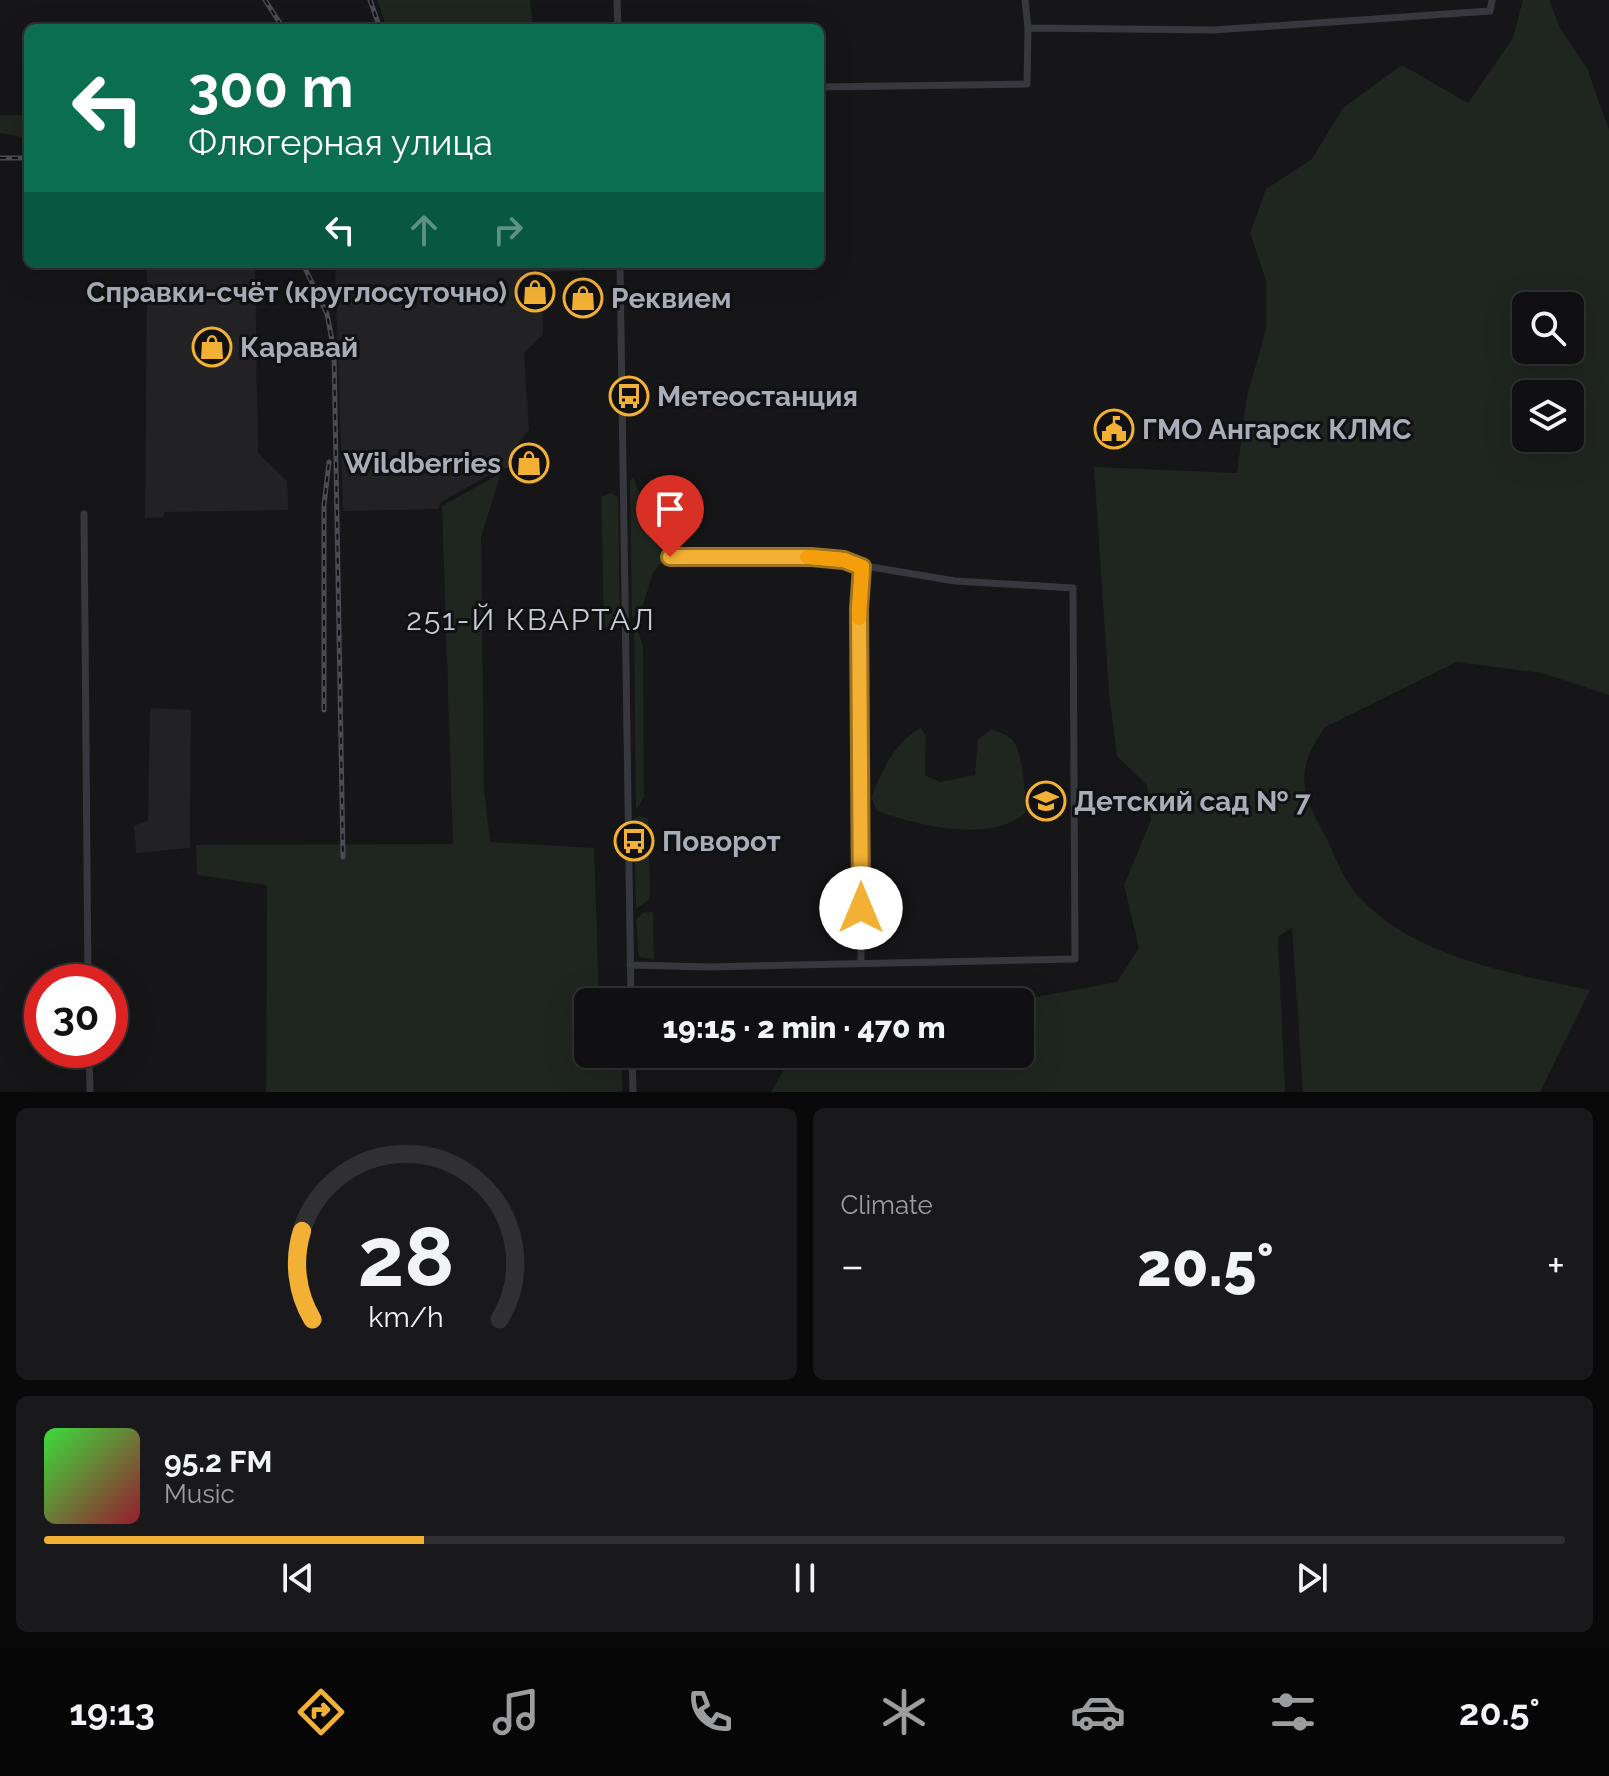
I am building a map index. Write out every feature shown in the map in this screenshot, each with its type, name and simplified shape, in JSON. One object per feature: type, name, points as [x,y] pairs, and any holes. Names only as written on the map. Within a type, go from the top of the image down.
[{"type":"street","points":[[617,0],[618,24]]},
{"type":"street","points":[[824,87],[1027,84],[1025,0]]},
{"type":"street","points":[[1028,28],[1214,30],[1490,11],[1492,0]]},
{"type":"street","points":[[620,268],[631,988]]},
{"type":"street","points":[[84,514],[88,964]]},
{"type":"street","points":[[630,965],[708,967],[1075,959],[1073,588],[955,581],[862,567],[844,560],[811,557],[670,557]]},
{"type":"street","points":[[861,962],[859,609],[862,567]]},
{"type":"street","points":[[89,1068],[90,1092]]},
{"type":"street","points":[[632,1068],[633,1092]]},
{"type":"shaded area","points":[[377,0],[530,0],[533,24],[386,24]]},
{"type":"shaded area","points":[[1523,0],[1549,0],[1560,28],[1587,68],[1609,130],[1609,695],[1542,673],[1457,662],[1325,727],[1309,756],[1304,780],[1310,805],[1344,876],[1360,898],[1383,919],[1409,936],[1467,960],[1590,990],[1540,1092],[1303,1092],[1292,927],[1278,937],[1285,1092],[771,1092],[785,1068],[1034,1068],[1034,997],[1117,982],[1139,948],[1124,885],[1151,820],[1147,785],[1117,756],[1109,693],[1094,467],[1237,473],[1247,396],[1266,329],[1266,280],[1250,233],[1266,189],[1312,159],[1343,108],[1402,65],[1468,103],[1513,38]]},
{"type":"shaded area","points":[[0,115],[24,115],[24,137],[0,133]]},
{"type":"shaded area","name":"Каравай","points":[[147,268],[255,268],[258,453],[287,481],[288,510],[164,512],[163,517],[145,518]]},
{"type":"shaded area","points":[[335,268],[582,268],[582,271],[542,272],[543,334],[524,353],[529,430],[514,448],[514,466],[496,471],[441,502],[438,509],[343,511]]},
{"type":"shaded area","points":[[501,473],[481,537],[484,789],[490,842],[594,848],[599,988],[574,988],[574,1068],[622,1068],[622,1092],[266,1092],[267,885],[197,875],[196,845],[453,844],[442,506]]},
{"type":"shaded area","points":[[633,478],[668,554],[653,573],[640,614],[632,617],[630,480]]},
{"type":"shaded area","points":[[610,493],[618,497],[620,627],[604,627],[601,497]]},
{"type":"shaded area","points":[[634,631],[638,631],[643,647],[644,797],[636,810]]},
{"type":"shaded area","points":[[150,708],[191,710],[190,848],[136,853],[134,826],[148,820]]},
{"type":"shaded area","points":[[921,728],[926,736],[925,775],[940,782],[975,775],[978,740],[991,729],[1010,737],[1022,766],[1025,813],[993,828],[973,830],[932,826],[877,811],[871,798],[884,768],[896,749]]},
{"type":"shaded area","points":[[639,816],[648,818],[650,899],[636,909],[634,819]]},
{"type":"shaded area","points":[[653,912],[654,959],[639,957],[636,919],[643,913]]},
{"type":"railway","points":[[265,0],[280,24]]},
{"type":"railway","points":[[370,0],[379,24]]},
{"type":"railway","points":[[0,158],[24,158]]},
{"type":"railway","points":[[305,268],[327,314],[334,351],[343,857]]},
{"type":"railway","points":[[324,710],[324,505],[329,462]]},
{"type":"slow traffic","points":[[807,557],[844,560],[862,567],[859,618]]},
{"type":"place","name":"Справки-счёт (круглосуточно)","points":[[535,292]]},
{"type":"place","name":"Реквием","points":[[583,298]]},
{"type":"place","name":"Каравай","points":[[212,347]]},
{"type":"place","name":"Метеостанция","points":[[629,396]]},
{"type":"place","name":"ГМО Ангарск КЛМС","points":[[1114,429]]},
{"type":"place","name":"Wildberries","points":[[529,463]]},
{"type":"place","name":"Детский сад № 7","points":[[1046,801]]},
{"type":"place","name":"Поворот","points":[[634,841]]},
{"type":"district","name":"251-Й КВАРТАЛ","points":[[531,620]]},
{"type":"route","points":[[670,557],[811,557],[844,560],[862,567],[859,609],[861,908]]}]
